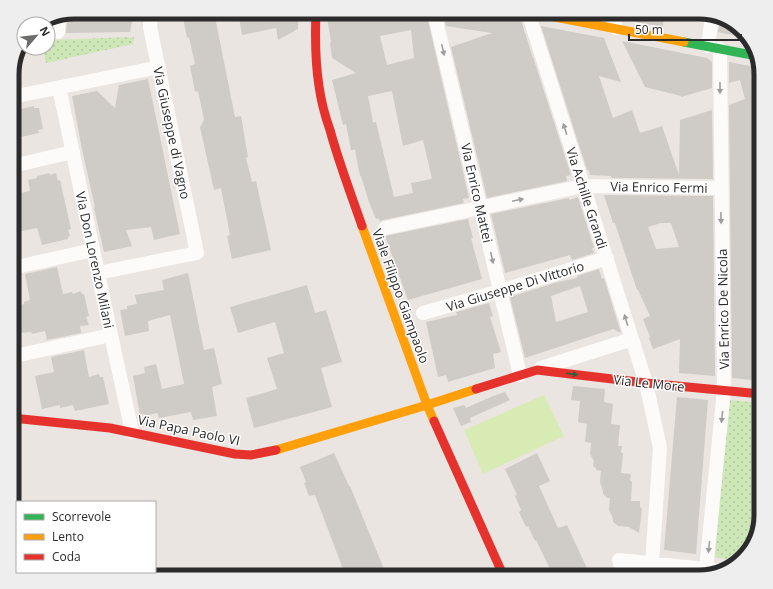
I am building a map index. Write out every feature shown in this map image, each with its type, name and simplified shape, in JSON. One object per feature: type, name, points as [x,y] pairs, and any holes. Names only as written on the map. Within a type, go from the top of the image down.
[{"type":"street","name":"Via Giuseppe di Vagno","points":[[98,273],[197,253],[150,27],[151,19]]},
{"type":"street","name":"Viale Filippo Giampaolo","points":[[316,19],[316,69],[330,134],[427,405],[501,570]]},
{"type":"street","name":"Via Enrico Mattei","points":[[436,19],[520,375]]},
{"type":"street","name":"Via Achille Grandi","points":[[530,19],[646,383],[660,448],[652,564]]},
{"type":"street","points":[[566,19],[750,55]]},
{"type":"street","points":[[613,19],[616,28]]},
{"type":"street","points":[[58,32],[59,21]]},
{"type":"street","name":"Via Enrico De Nicola","points":[[706,569],[724,390],[721,188],[712,21]]},
{"type":"street","points":[[19,96],[159,68]]},
{"type":"street","name":"Via Don Lorenzo Milani","points":[[59,87],[132,432]]},
{"type":"street","points":[[19,164],[73,152]]},
{"type":"street","name":"Via Enrico Fermi","points":[[385,228],[583,186],[721,188]]},
{"type":"street","points":[[19,266],[93,250]]},
{"type":"street","name":"Via Giuseppe Di Vittorio","points":[[423,313],[500,292],[607,258]]},
{"type":"street","points":[[19,355],[111,335]]},
{"type":"street","name":"Via Le More","points":[[427,405],[632,339]]},
{"type":"street","name":"Via Le More","points":[[537,370],[646,383],[754,393]]},
{"type":"street","name":"Via Papa Paolo VI","points":[[19,419],[110,428],[235,454],[251,455],[268,452],[427,405]]},
{"type":"street","points":[[622,570],[619,560],[706,569]]},
{"type":"green space","points":[[134,37],[133,44],[46,63],[45,56],[56,56],[56,40]]},
{"type":"green space","points":[[544,395],[564,436],[483,474],[464,430]]},
{"type":"green space","points":[[729,400],[754,402],[754,522],[751,533],[743,548],[731,560],[715,557]]},
{"type":"building","points":[[133,19],[130,32],[66,33],[67,20]]},
{"type":"building","points":[[183,19],[215,19],[235,117],[241,116],[248,157],[246,158],[252,182],[256,181],[271,250],[232,259],[227,236],[230,235],[221,188],[214,190],[200,127],[204,120],[198,91],[195,92],[190,66],[195,64],[189,37],[187,38]]},
{"type":"building","points":[[239,19],[299,19],[298,29],[278,40],[276,28],[242,35]]},
{"type":"building","points":[[328,19],[428,19],[469,198],[463,199],[464,203],[380,221],[378,218],[376,219],[360,176],[355,150],[351,150],[346,124],[343,125],[332,80],[356,73],[332,58]],"holes":[[[411,30],[414,58],[387,65],[380,36]],[[392,91],[403,146],[423,140],[432,179],[411,183],[413,193],[394,197],[376,122],[373,122],[368,96]]]},
{"type":"building","points":[[444,19],[521,19],[571,175],[566,176],[567,181],[487,198],[451,47],[492,33],[446,26]]},
{"type":"building","points":[[637,19],[664,19],[663,27],[636,22]]},
{"type":"building","points":[[719,23],[732,30],[738,36],[718,32]]},
{"type":"building","points":[[541,26],[604,38],[621,82],[599,76],[613,118],[632,110],[640,133],[662,126],[679,175],[680,120],[712,110],[713,179],[611,178],[611,176],[590,175],[589,170],[587,170]]},
{"type":"building","points":[[622,41],[707,58],[712,62],[712,88],[681,97],[645,87]]},
{"type":"building","points":[[729,62],[754,67],[754,380],[732,378],[729,105],[745,99],[740,80],[729,83]]},
{"type":"building","points":[[148,79],[180,234],[154,240],[151,227],[126,230],[132,246],[104,252],[72,96],[97,91],[115,108],[119,85]]},
{"type":"building","points":[[34,106],[34,108],[39,108],[43,129],[38,130],[39,133],[21,137],[19,134],[19,109]]},
{"type":"building","points":[[56,173],[58,181],[60,180],[71,229],[68,230],[70,236],[68,239],[42,245],[37,228],[19,232],[19,193],[30,191],[28,180],[37,178],[37,176]]},
{"type":"building","points":[[604,195],[713,196],[715,376],[679,373],[680,339],[653,349],[643,319],[650,316],[637,290],[615,223],[613,223]],"holes":[[[661,223],[671,223],[679,247],[656,249],[648,227]]]},
{"type":"building","points":[[578,197],[594,248],[592,248],[594,253],[572,260],[570,255],[505,273],[491,214],[569,198],[569,200]]},
{"type":"building","points":[[468,219],[473,238],[471,238],[482,279],[408,300],[385,236]]},
{"type":"building","points":[[57,267],[63,294],[72,292],[73,294],[81,291],[82,294],[84,294],[89,316],[86,317],[89,325],[80,326],[81,333],[47,340],[45,331],[32,334],[31,332],[20,333],[19,305],[30,300],[25,274]]},
{"type":"building","points":[[599,269],[602,279],[604,278],[621,333],[613,329],[525,358],[510,297],[558,282],[577,278],[577,276]],"holes":[[[580,286],[588,312],[556,322],[551,296]]]},
{"type":"building","points":[[188,273],[204,350],[214,348],[222,384],[212,387],[217,416],[193,420],[191,412],[159,418],[157,413],[145,416],[144,414],[140,415],[133,376],[145,373],[144,367],[156,364],[162,389],[184,384],[170,315],[148,321],[149,331],[125,336],[120,310],[127,309],[127,306],[137,304],[135,295],[164,290],[162,280]]},
{"type":"building","points":[[307,285],[315,313],[326,310],[342,362],[321,368],[332,407],[254,428],[246,398],[277,389],[267,358],[284,353],[275,322],[238,333],[230,307]]},
{"type":"building","points":[[489,303],[493,316],[490,317],[501,352],[493,354],[495,368],[448,382],[446,375],[438,377],[426,322],[457,315],[456,312]]},
{"type":"building","points":[[84,350],[89,377],[99,374],[100,377],[103,377],[109,404],[75,411],[73,405],[60,408],[60,405],[42,409],[35,376],[54,372],[51,357]]},
{"type":"building","points":[[573,386],[605,389],[604,402],[613,404],[611,424],[620,425],[618,446],[622,446],[621,452],[623,454],[621,473],[631,474],[631,501],[640,501],[640,507],[642,509],[639,533],[629,527],[618,526],[613,522],[613,518],[609,510],[610,498],[607,498],[603,494],[600,482],[601,471],[596,470],[593,466],[594,461],[590,454],[591,443],[585,442],[587,424],[578,422],[580,401],[571,400]]},
{"type":"building","points":[[505,392],[510,400],[470,418],[471,422],[461,426],[453,408],[464,405],[466,408]]},
{"type":"building","points":[[677,397],[708,400],[696,554],[664,550]]},
{"type":"building","points":[[334,453],[350,486],[384,569],[343,570],[315,495],[309,496],[304,483],[306,482],[300,467]]},
{"type":"building","points":[[537,453],[550,481],[539,486],[558,528],[567,525],[588,570],[551,570],[536,540],[535,541],[528,526],[526,527],[519,512],[521,510],[515,496],[517,495],[505,469]]},
{"type":"traffic: fast","points":[[684,42],[750,55]]},
{"type":"traffic: slow","points":[[565,19],[684,42]]},
{"type":"traffic: slow","points":[[362,226],[434,421]]},
{"type":"traffic: slow","points":[[276,450],[476,389]]},
{"type":"traffic: jam","points":[[316,19],[316,58],[322,103],[337,154],[362,226]]},
{"type":"traffic: jam","points":[[476,389],[537,370],[646,383],[754,393]]},
{"type":"traffic: jam","points":[[19,419],[110,428],[235,454],[251,455],[276,450]]},
{"type":"traffic: jam","points":[[434,421],[501,570]]}]
